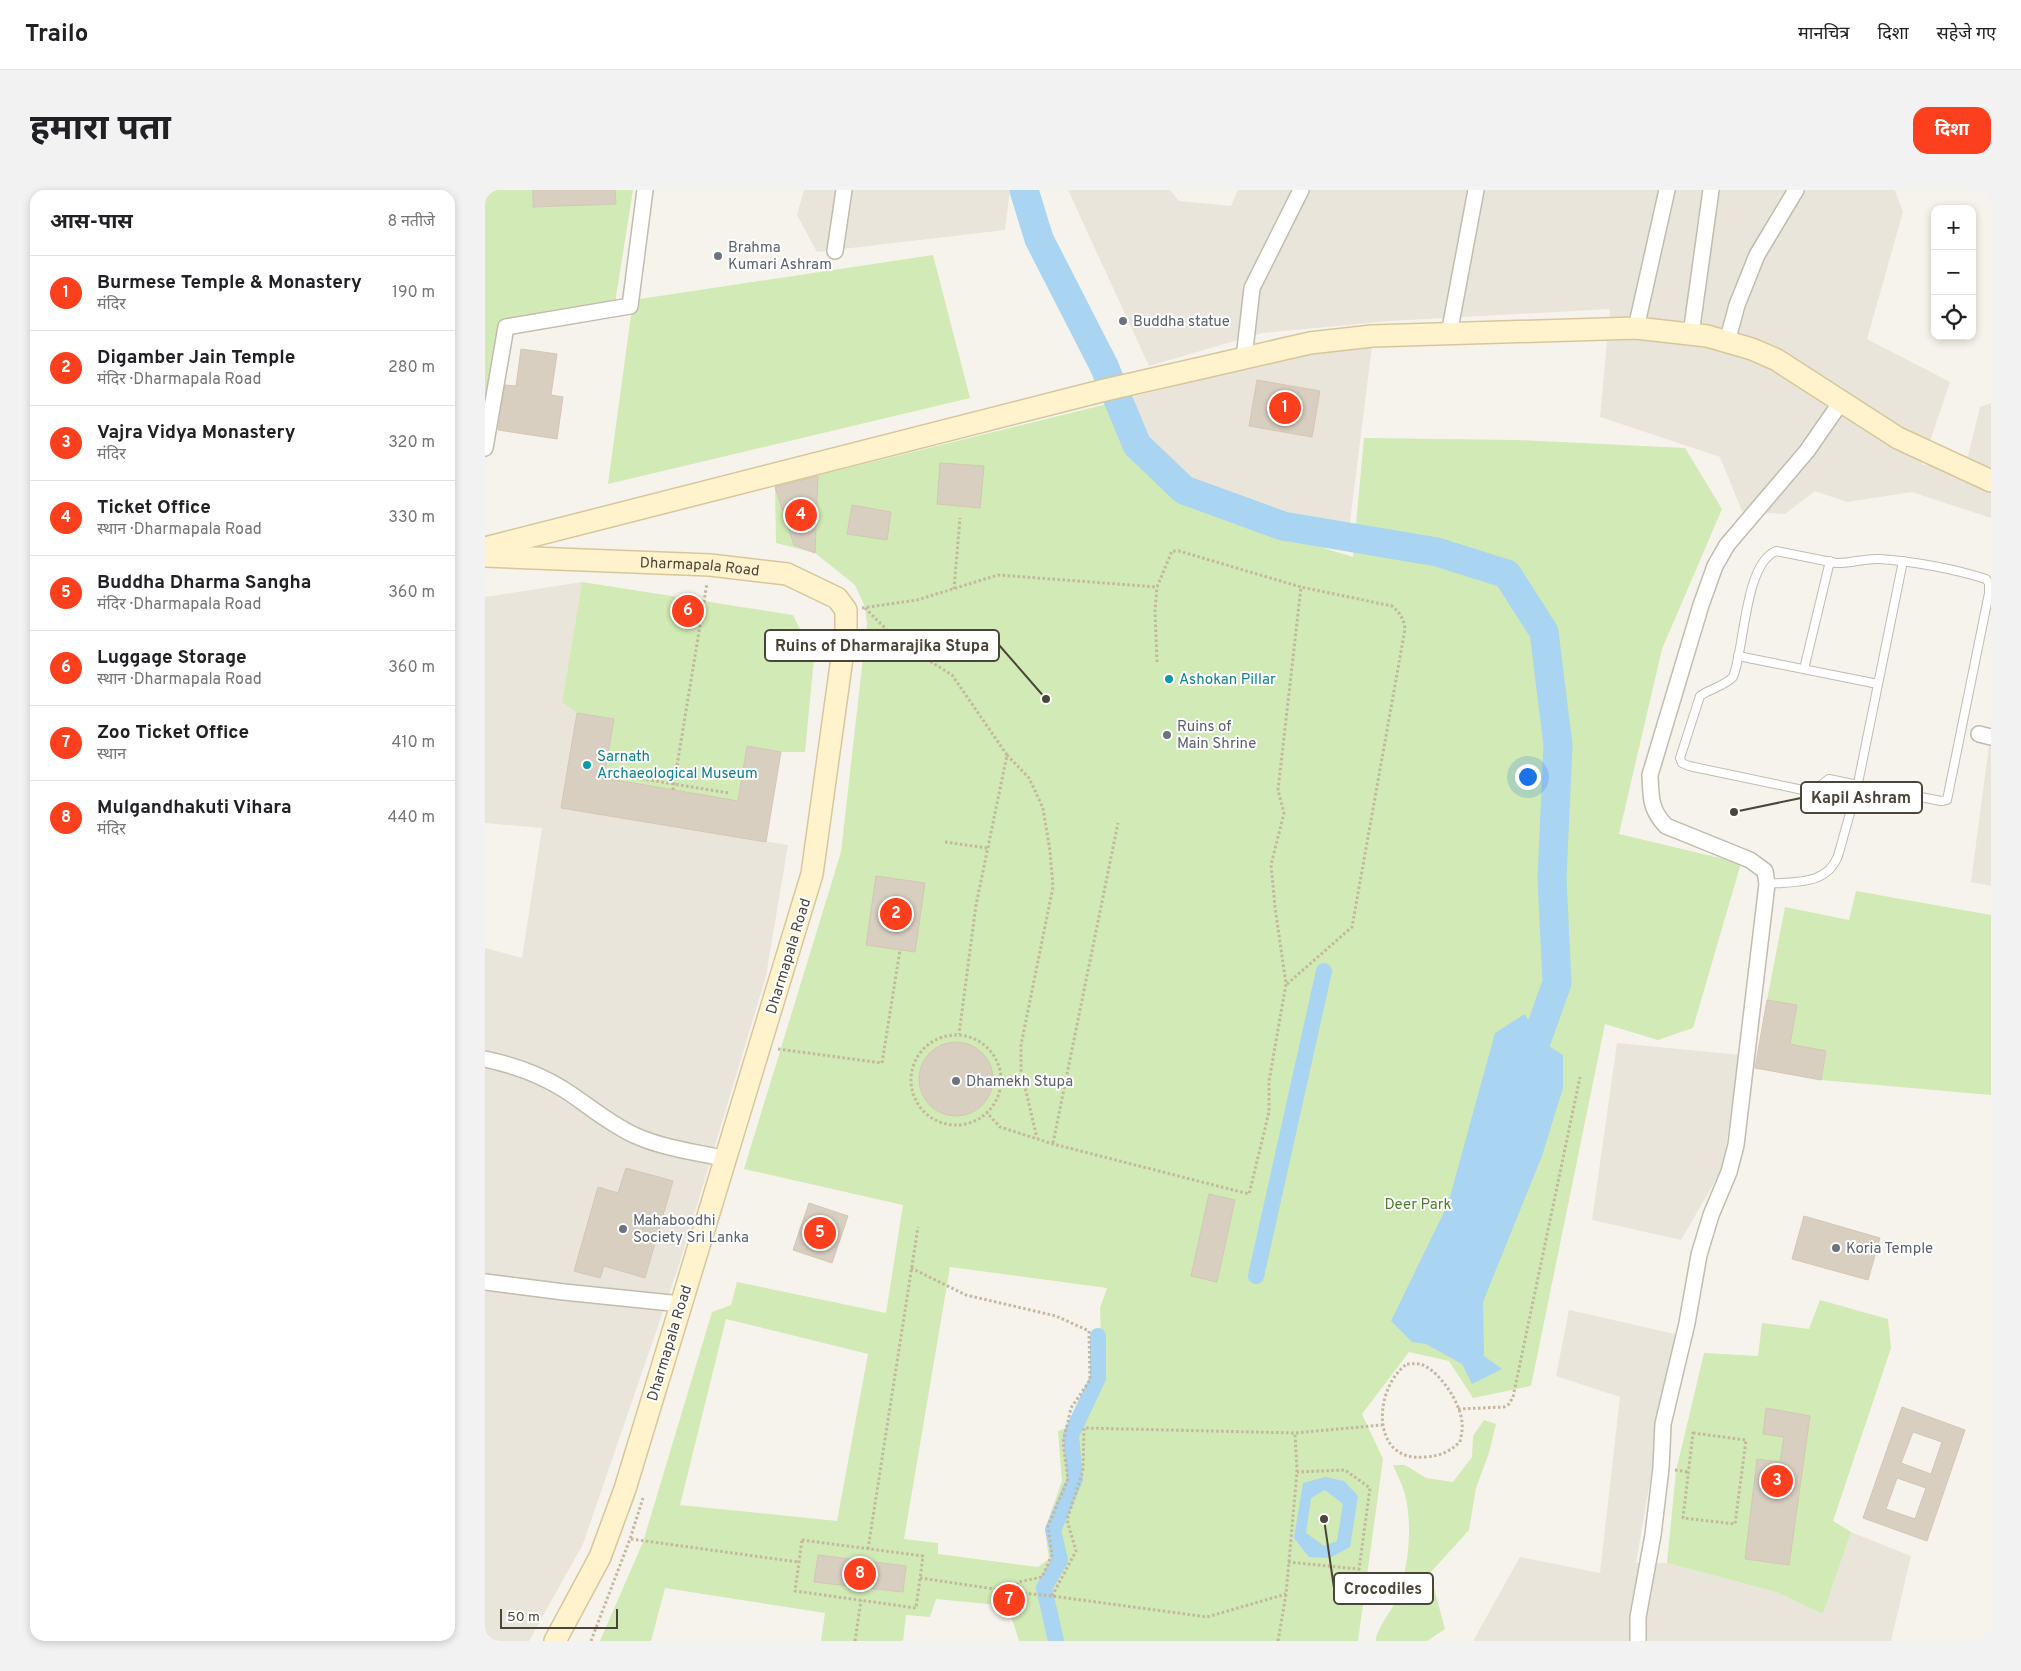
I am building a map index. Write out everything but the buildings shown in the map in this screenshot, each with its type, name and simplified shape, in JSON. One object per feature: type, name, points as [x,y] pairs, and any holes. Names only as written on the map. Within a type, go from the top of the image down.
[{"type":"street","points":[[485,448],[505,327],[630,306],[645,190]]},
{"type":"street","points":[[835,251],[844,190]]},
{"type":"street","points":[[1244,358],[1252,288],[1301,190]]},
{"type":"street","points":[[1449,334],[1476,190]]},
{"type":"street","points":[[1636,328],[1667,190]]},
{"type":"street","points":[[1691,334],[1711,190]]},
{"type":"street","points":[[1727,342],[1737,305],[1757,255],[1796,190]]},
{"type":"street","points":[[485,548],[1105,390],[1310,343],[1372,336],[1636,328],[1707,336],[1752,349],[1777,360],[1899,438],[1991,481]]},
{"type":"street","points":[[1638,1641],[1638,1617],[1653,1535],[1661,1468],[1663,1424],[1687,1323],[1699,1255],[1736,1145],[1767,884],[1765,871],[1750,860],[1667,826],[1659,818],[1651,804],[1650,775],[1701,605],[1715,566],[1727,545],[1807,451],[1841,402]]},
{"type":"street","name":"Dharmapala Road","points":[[485,556],[710,565],[787,574],[837,598],[855,609],[846,629],[812,874],[611,1530],[584,1590],[555,1641]]},
{"type":"street","points":[[485,1059],[523,1068],[542,1077],[563,1089],[602,1117],[643,1139],[726,1159]]},
{"type":"street","points":[[485,1282],[681,1304]]},
{"type":"lane","points":[[1775,550],[1843,563],[1877,559],[1903,561],[1986,579],[1989,583],[1989,593],[1947,800],[1941,801],[1871,787],[1857,787],[1829,779],[1812,792],[1682,763],[1680,758],[1682,749],[1700,696],[1707,691],[1721,686],[1733,677],[1756,576],[1770,553],[1775,550]]},
{"type":"lane","points":[[1804,669],[1830,561]]},
{"type":"lane","points":[[1767,884],[1820,878],[1834,866],[1857,787],[1903,561]]},
{"type":"lane","points":[[1738,656],[1878,684]]},
{"type":"path","points":[[954,589],[961,518]]},
{"type":"path","points":[[1157,662],[1155,611],[1157,587],[1172,551],[1179,551],[1301,587],[1392,606],[1399,611],[1404,621],[1405,629],[1352,927],[1287,984]]},
{"type":"path","points":[[673,790],[710,565]]},
{"type":"path","points":[[855,609],[917,600],[998,575],[1157,587]]},
{"type":"path","points":[[987,1113],[1000,1127],[1053,1144],[1249,1194],[1269,1112],[1269,1081],[1287,984],[1275,907],[1271,865],[1284,814],[1278,790],[1301,587]]},
{"type":"path","points":[[855,609],[898,641],[952,674],[1007,755],[1029,778],[1043,808],[1053,887],[1021,1045],[1021,1070],[1037,1138]]},
{"type":"path","points":[[959,1034],[976,904],[1007,755]]},
{"type":"path","points":[[612,774],[729,793]]},
{"type":"path","points":[[1053,1144],[1118,823]]},
{"type":"path","points":[[945,842],[987,848]]},
{"type":"path","points":[[777,1049],[882,1063],[900,950]]},
{"type":"path","points":[[959,1034],[974,1038],[989,1048],[1001,1072],[1001,1088],[997,1100],[987,1113],[973,1122],[958,1126],[939,1122],[925,1113],[917,1103],[911,1084],[912,1068],[917,1056],[928,1044],[943,1036],[959,1034]]},
{"type":"path","points":[[1458,1410],[1504,1407],[1513,1397],[1580,1077]]},
{"type":"path","points":[[867,1549],[917,1226]]},
{"type":"path","points":[[911,1268],[966,1295],[1056,1316],[1089,1331],[1090,1380],[1071,1408],[1063,1443],[1069,1479],[1048,1526],[1052,1555],[1042,1577],[1018,1582],[1015,1592]]},
{"type":"path","points":[[1407,1364],[1423,1365],[1435,1374],[1450,1392],[1462,1421],[1460,1442],[1450,1451],[1418,1458],[1406,1456],[1395,1451],[1381,1425],[1389,1385],[1407,1364]]},
{"type":"path","points":[[1052,1596],[1075,1551],[1067,1520],[1083,1471],[1084,1428],[1295,1433],[1381,1425]]},
{"type":"path","points":[[1278,1641],[1286,1594],[1297,1472],[1295,1433]]},
{"type":"path","points":[[1693,1433],[1745,1440],[1735,1524],[1683,1518],[1693,1433]]},
{"type":"path","points":[[1288,1562],[1359,1569],[1369,1488],[1345,1470],[1297,1472]]},
{"type":"path","points":[[630,1539],[799,1562]]},
{"type":"path","points":[[802,1540],[923,1556],[916,1608],[795,1591],[799,1562],[802,1540]]},
{"type":"path","points":[[921,1578],[1207,1617],[1286,1594]]},
{"type":"path","points":[[855,1641],[861,1600]]},
{"type":"shaded area","points":[[804,190],[1010,190],[1005,230],[817,252],[797,215]]},
{"type":"shaded area","points":[[1068,190],[1170,190],[1179,201],[1231,206],[1238,190],[1895,190],[1903,212],[1867,339],[1950,382],[1922,465],[1966,464],[1980,407],[1991,403],[1991,518],[1912,492],[1847,502],[1815,491],[1785,514],[1742,511],[1720,457],[1600,417],[1610,309],[1390,321],[1262,333],[1149,366]]},
{"type":"shaded area","points":[[1372,346],[1348,538],[1201,488],[1149,455],[1124,399],[1308,352]]},
{"type":"shaded area","points":[[582,582],[562,702],[577,713],[562,808],[788,845],[766,976],[679,1265],[583,1544],[529,1641],[485,1641],[485,948],[522,958],[542,828],[485,823],[485,597]]},
{"type":"shaded area","points":[[1991,730],[1991,886],[1971,882]]},
{"type":"shaded area","points":[[1617,1043],[1741,1055],[1722,1169],[1681,1240],[1592,1220]]},
{"type":"shaded area","points":[[1569,1310],[1675,1334],[1636,1563],[1667,1563],[1776,1592],[1823,1614],[1851,1532],[1911,1556],[1891,1641],[1473,1641],[1520,1557],[1600,1573],[1620,1397],[1556,1376]]},
{"type":"green space","points":[[485,190],[633,190],[615,303],[501,326],[485,416]]},
{"type":"green space","points":[[933,255],[970,398],[608,484],[633,300]]},
{"type":"green space","name":"Deer Park","points":[[1111,403],[1131,458],[1183,505],[1353,557],[1364,438],[1517,440],[1685,448],[1722,509],[1662,649],[1619,834],[1741,863],[1693,1028],[1658,1040],[1605,1024],[1531,1386],[1473,1398],[1449,1361],[1409,1352],[1362,1414],[1383,1459],[1358,1641],[1019,1641],[1008,1606],[936,1599],[930,1617],[906,1615],[903,1641],[821,1641],[825,1613],[665,1588],[651,1641],[600,1641],[643,1542],[712,1312],[731,1305],[737,1282],[886,1313],[903,1205],[744,1169],[841,852],[867,623],[865,607],[855,585],[815,553],[776,543],[775,486]],"holes":[[[950,1267],[1107,1288],[1100,1308],[1102,1369],[1085,1421],[1058,1431],[1062,1481],[1045,1529],[1049,1559],[1038,1567],[938,1554],[938,1543],[904,1539]],[[726,1319],[868,1354],[837,1521],[680,1505]]]},
{"type":"green space","points":[[582,582],[793,615],[814,658],[805,752],[781,752],[747,746],[738,801],[604,778],[613,719],[577,713],[562,702]]},
{"type":"green space","points":[[1856,891],[1991,915],[1991,1095],[1821,1080],[1826,1051],[1790,1044],[1797,1005],[1767,1000],[1785,907],[1849,920]]},
{"type":"green space","points":[[1820,1300],[1888,1319],[1891,1348],[1833,1521],[1851,1532],[1823,1614],[1776,1592],[1667,1563],[1676,1471],[1704,1353],[1758,1356],[1762,1323],[1809,1329]]},
{"type":"green space","points":[[1484,1420],[1496,1424],[1489,1453],[1476,1488],[1469,1530],[1430,1573],[1445,1629],[1427,1641],[1376,1641],[1376,1637],[1399,1591],[1408,1550],[1409,1521],[1405,1494],[1393,1465],[1405,1465],[1426,1478],[1453,1482],[1472,1457],[1473,1436]]},
{"type":"water","points":[[1525,1014],[1538,1039],[1563,1055],[1563,1088],[1542,1156],[1483,1302],[1484,1356],[1502,1369],[1472,1384],[1462,1364],[1426,1344],[1412,1342],[1391,1321],[1448,1204],[1495,1033]]},
{"type":"water","points":[[1325,1477],[1344,1481],[1358,1496],[1350,1547],[1330,1558],[1309,1557],[1294,1538],[1303,1483]],"holes":[[[1325,1490],[1343,1504],[1337,1541],[1324,1546],[1306,1533],[1311,1498]]]},
{"type":"waterway","points":[[1024,190],[1039,239],[1104,366],[1137,445],[1184,490],[1283,526],[1437,552],[1507,574],[1544,632],[1558,745],[1552,878],[1557,983],[1524,1075]]},
{"type":"waterway","points":[[1256,1276],[1324,971]]},
{"type":"waterway","points":[[1056,1641],[1044,1588],[1060,1560],[1053,1530],[1075,1479],[1071,1435],[1098,1378],[1098,1336]]},
{"type":"place","name":"Brahma Kumari Ashram","points":[[718,256]]},
{"type":"place","name":"Buddha statue","points":[[1123,321]]},
{"type":"place","name":"Burmese Temple & Monastery","points":[[1285,408]]},
{"type":"place","name":"Ticket Office","points":[[801,515]]},
{"type":"place","name":"Luggage Storage","points":[[688,611]]},
{"type":"place","name":"Ashokan Pillar","points":[[1169,679]]},
{"type":"place","name":"Ruins of Dharmarajika Stupa","points":[[1046,699]]},
{"type":"place","name":"Ruins of Main Shrine","points":[[1167,735]]},
{"type":"place","name":"Sarnath Archaeological Museum","points":[[587,765]]},
{"type":"place","name":"Kapil Ashram","points":[[1734,812]]},
{"type":"place","name":"Digamber Jain Temple","points":[[896,914]]},
{"type":"place","name":"Dhamekh Stupa","points":[[956,1081]]},
{"type":"place","name":"Mahaboodhi Society Sri Lanka","points":[[623,1229]]},
{"type":"place","name":"Buddha Dharma Sangha","points":[[820,1233]]},
{"type":"place","name":"Koria Temple","points":[[1836,1248]]},
{"type":"place","name":"Vajra Vidya Monastery","points":[[1777,1481]]},
{"type":"place","name":"Crocodiles","points":[[1324,1519]]},
{"type":"place","name":"Mulgandhakuti Vihara","points":[[860,1574]]},
{"type":"place","name":"Zoo Ticket Office","points":[[1009,1600]]}]
